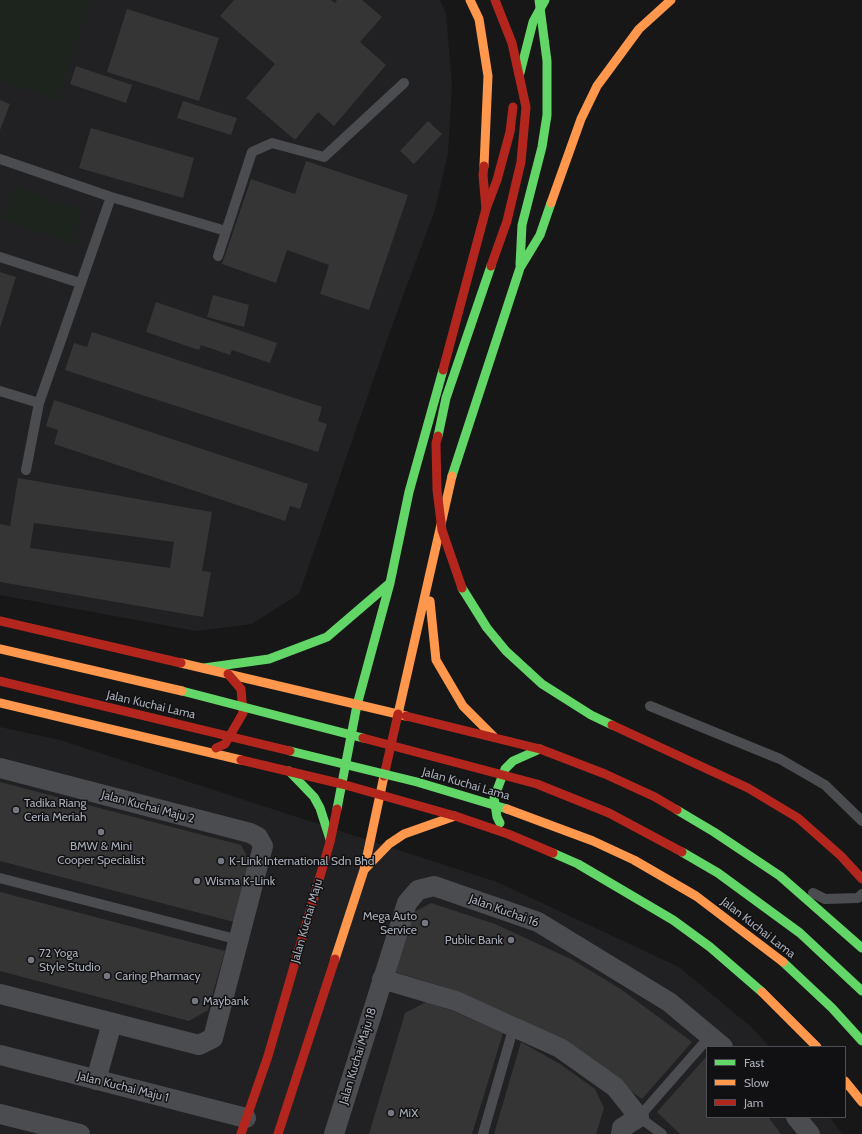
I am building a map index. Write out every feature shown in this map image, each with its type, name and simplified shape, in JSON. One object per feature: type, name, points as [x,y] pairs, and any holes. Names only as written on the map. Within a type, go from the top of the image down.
[{"type":"main road","points":[[470,0],[478,19],[488,76],[486,142],[483,175],[486,210]]},
{"type":"main road","points":[[495,0],[512,43],[526,107],[525,131],[521,162],[507,221],[446,398],[436,443],[436,490],[442,530],[461,586],[487,628],[506,651],[542,684],[592,715],[748,788],[798,818],[841,856],[862,879]]},
{"type":"main road","points":[[520,268],[522,225],[542,147],[547,115],[547,61],[539,0]]},
{"type":"main road","points":[[486,210],[498,180],[510,132],[516,88],[533,22],[545,0]]},
{"type":"main road","points":[[278,1134],[364,870],[452,477],[520,268],[540,235],[581,120],[597,86],[617,57],[640,29],[671,0]]},
{"type":"main road","name":"Jalan Kuchai Maju","points":[[244,1126],[268,1056],[330,842],[357,705],[390,583],[408,492],[433,409],[486,210]]},
{"type":"main road","points":[[429,578],[436,660],[462,706],[494,737]]},
{"type":"main road","points":[[204,668],[269,660],[327,637],[390,583]]},
{"type":"main road","points":[[0,620],[540,749],[605,774],[655,798],[714,832],[780,876],[823,912],[862,948]]},
{"type":"main road","name":"Jalan Kuchai Lama","points":[[0,649],[150,682],[470,765],[537,784],[635,826],[718,872],[800,933],[862,991]]},
{"type":"main road","points":[[207,752],[225,744],[243,713],[241,689],[228,674]]},
{"type":"main road","name":"Jalan Kuchai Lama","points":[[0,681],[417,782],[518,812],[593,841],[634,860],[696,896],[726,917],[792,968],[862,1041]]},
{"type":"main road","points":[[0,703],[342,784],[454,816],[508,834],[578,864],[673,920],[710,947],[766,995],[816,1046]]},
{"type":"main road","points":[[508,834],[496,818],[494,798],[504,769],[513,761],[540,749]]},
{"type":"main road","points":[[289,771],[314,797],[322,813],[330,842]]},
{"type":"main road","points":[[364,870],[389,844],[404,834],[454,816]]},
{"type":"main road","points":[[846,1082],[862,1102]]},
{"type":"street","name":"Jalan Kuchai Maju 2","points":[[0,768],[250,833],[258,837],[263,846],[238,940]]},
{"type":"street","name":"Jalan Kuchai 16","points":[[382,979],[407,903],[418,890],[434,886],[538,922],[669,1002],[717,1042]]},
{"type":"street","points":[[0,994],[199,1045],[213,1038],[238,940]]},
{"type":"street","points":[[382,979],[456,1001],[560,1048],[615,1087],[640,1117],[622,1128],[621,1134]]},
{"type":"street","name":"Jalan Kuchai Maju 18","points":[[334,1134],[382,979]]},
{"type":"street","points":[[96,1080],[112,1023]]},
{"type":"street","name":"Jalan Kuchai Maju 1","points":[[0,1055],[96,1080],[244,1126]]},
{"type":"street","points":[[0,1114],[78,1134]]},
{"type":"street","points":[[797,1118],[810,1134]]},
{"type":"lane","points":[[218,256],[252,152],[272,143],[324,157],[404,83]]},
{"type":"lane","points":[[0,159],[111,197],[226,231]]},
{"type":"lane","points":[[26,470],[39,403],[111,197]]},
{"type":"lane","points":[[0,257],[80,283]]},
{"type":"lane","points":[[0,391],[39,403]]},
{"type":"lane","points":[[650,706],[780,760],[825,785],[862,821]]},
{"type":"lane","points":[[780,876],[825,899],[858,898],[862,894]]},
{"type":"lane","points":[[0,878],[238,940]]},
{"type":"lane","points":[[483,1134],[514,1026]]},
{"type":"lane","points":[[662,1134],[640,1117],[706,1053]]},
{"type":"shaded area","points":[[0,0],[440,0],[446,13],[452,85],[448,153],[435,210],[393,323],[299,594],[252,624],[196,631],[0,595]]},
{"type":"shaded area","points":[[0,0],[90,0],[58,100],[0,81]]},
{"type":"shaded area","points":[[15,187],[83,211],[71,244],[4,220]]},
{"type":"shaded area","points":[[0,727],[60,740],[497,882],[679,967],[750,1026],[769,1046],[706,1046],[706,1118],[831,1118],[842,1134],[0,1134]]},
{"type":"building","points":[[234,0],[331,0],[335,3],[337,0],[362,0],[382,17],[360,42],[386,65],[334,126],[318,112],[295,140],[246,98],[275,64],[220,16]]},
{"type":"building","points":[[127,9],[219,38],[199,101],[107,72]]},
{"type":"building","points":[[76,66],[132,85],[126,103],[70,84]]},
{"type":"building","points":[[0,100],[10,104],[0,130]]},
{"type":"building","points":[[183,101],[237,118],[231,135],[177,118]]},
{"type":"building","points":[[428,121],[442,134],[414,164],[400,151]]},
{"type":"building","points":[[91,128],[194,158],[183,198],[79,168]]},
{"type":"building","points":[[306,161],[408,195],[369,310],[320,294],[329,265],[287,250],[276,283],[222,264],[251,179],[295,194]]},
{"type":"building","points":[[0,272],[16,277],[0,328]]},
{"type":"building","points":[[213,295],[249,305],[244,327],[207,317]]},
{"type":"building","points":[[156,302],[277,343],[270,363],[232,350],[230,355],[201,345],[199,350],[146,332]]},
{"type":"building","points":[[92,332],[322,407],[318,421],[327,424],[318,452],[65,370],[74,343],[87,347]]},
{"type":"building","points":[[54,400],[308,484],[300,509],[290,506],[285,521],[54,444],[58,430],[46,426]]},
{"type":"building","points":[[18,478],[212,512],[202,571],[211,572],[203,617],[0,582],[0,524],[10,526]],"holes":[[[34,523],[174,542],[170,568],[30,548]]]},
{"type":"building","points":[[0,782],[241,845],[251,864],[234,922],[0,861]]},
{"type":"building","points":[[0,892],[225,951],[208,1010],[189,1021],[0,971]]},
{"type":"building","points":[[431,903],[495,924],[573,960],[622,990],[692,1042],[642,1099],[559,1040],[514,1016],[444,987],[395,972],[412,913]]},
{"type":"building","points":[[426,1002],[453,1011],[503,1033],[472,1134],[369,1134],[405,1013]]},
{"type":"building","points":[[521,1042],[560,1064],[595,1089],[604,1108],[596,1134],[494,1134]]},
{"type":"building","points":[[706,1057],[706,1118],[769,1118],[781,1134],[680,1134],[657,1112]]},
{"type":"traffic: fast","points":[[520,265],[522,225],[542,147],[547,115],[547,61],[539,0]]},
{"type":"traffic: fast","points":[[520,73],[533,22],[545,0]]},
{"type":"traffic: fast","points":[[452,476],[520,268],[540,235],[551,203]]},
{"type":"traffic: fast","points":[[438,436],[446,398],[491,266]]},
{"type":"traffic: fast","points":[[357,705],[390,583],[409,492],[443,370]]},
{"type":"traffic: fast","points":[[204,668],[269,659],[327,637],[390,583]]},
{"type":"traffic: fast","points":[[462,588],[487,628],[506,651],[542,684],[591,715],[612,725]]},
{"type":"traffic: fast","points":[[182,691],[363,738]]},
{"type":"traffic: fast","points":[[337,809],[357,705]]},
{"type":"traffic: fast","points":[[500,823],[497,817],[494,798],[505,769],[513,761],[540,749]]},
{"type":"traffic: fast","points":[[290,751],[417,782],[507,809]]},
{"type":"traffic: fast","points":[[289,771],[314,797],[320,808],[330,839]]},
{"type":"traffic: fast","points":[[677,810],[714,832],[780,876],[862,948]]},
{"type":"traffic: fast","points":[[682,852],[718,873],[800,933],[862,991]]},
{"type":"traffic: fast","points":[[553,853],[578,864],[673,920],[710,947],[762,992]]},
{"type":"traffic: fast","points":[[783,962],[832,1008],[862,1041]]},
{"type":"traffic: slow","points":[[470,0],[479,19],[488,76],[484,166]]},
{"type":"traffic: slow","points":[[551,203],[581,119],[597,86],[639,29],[671,0]]},
{"type":"traffic: slow","points":[[398,714],[452,476]]},
{"type":"traffic: slow","points":[[430,601],[436,660],[463,706],[494,737]]},
{"type":"traffic: slow","points":[[0,649],[182,691]]},
{"type":"traffic: slow","points":[[181,663],[406,716]]},
{"type":"traffic: slow","points":[[0,703],[241,760]]},
{"type":"traffic: slow","points":[[335,959],[364,870],[384,776]]},
{"type":"traffic: slow","points":[[507,809],[593,841],[634,860],[696,896],[783,962]]},
{"type":"traffic: slow","points":[[364,870],[389,844],[404,834],[455,816]]},
{"type":"traffic: slow","points":[[762,992],[816,1046]]},
{"type":"traffic: slow","points":[[846,1082],[862,1102]]},
{"type":"traffic: jam","points":[[491,266],[507,221],[521,162],[526,107],[512,43],[495,0]]},
{"type":"traffic: jam","points":[[486,209],[497,180],[510,132],[513,107]]},
{"type":"traffic: jam","points":[[443,370],[486,209],[483,175],[484,166]]},
{"type":"traffic: jam","points":[[438,436],[436,443],[437,490],[442,530],[462,588]]},
{"type":"traffic: jam","points":[[0,621],[181,663]]},
{"type":"traffic: jam","points":[[216,748],[225,744],[243,713],[241,689],[228,674]]},
{"type":"traffic: jam","points":[[0,681],[290,751]]},
{"type":"traffic: jam","points":[[384,776],[398,714]]},
{"type":"traffic: jam","points":[[406,716],[540,749],[605,774],[655,797],[677,810]]},
{"type":"traffic: jam","points":[[612,725],[748,788],[798,818],[841,856],[862,879]]},
{"type":"traffic: jam","points":[[363,738],[537,784],[609,813],[682,852]]},
{"type":"traffic: jam","points":[[241,760],[342,784],[455,816],[508,834],[553,853]]},
{"type":"traffic: jam","points":[[241,1134],[268,1056],[330,842],[337,809]]},
{"type":"traffic: jam","points":[[278,1134],[335,959]]},
{"type":"place","name":"Tadika Riang Ceria Meriah","points":[[16,810]]},
{"type":"place","name":"BMW & Mini Cooper Specialist","points":[[101,832]]},
{"type":"place","name":"K-Link International Sdn Bhd","points":[[221,861]]},
{"type":"place","name":"Wisma K-Link","points":[[197,881]]},
{"type":"place","name":"Mega Auto Service","points":[[425,923]]},
{"type":"place","name":"Public Bank","points":[[511,940]]},
{"type":"place","name":"72 Yoga Style Studio","points":[[31,960]]},
{"type":"place","name":"Caring Pharmacy","points":[[107,976]]},
{"type":"place","name":"Maybank","points":[[195,1001]]},
{"type":"place","name":"MiX","points":[[391,1113]]}]
